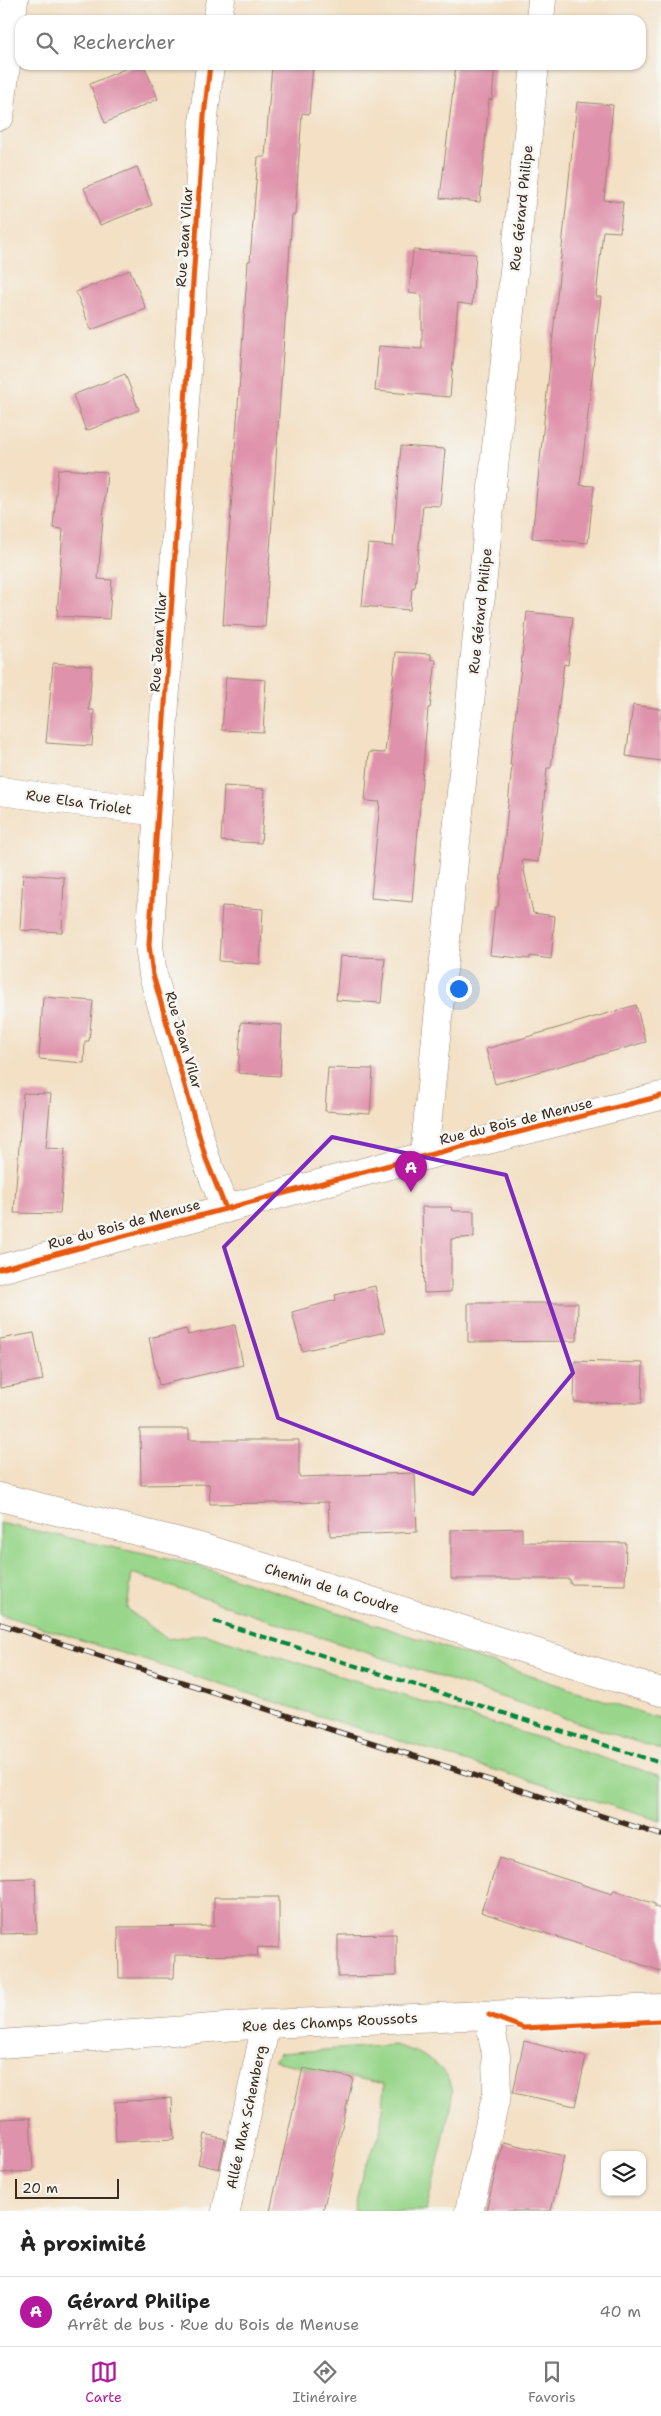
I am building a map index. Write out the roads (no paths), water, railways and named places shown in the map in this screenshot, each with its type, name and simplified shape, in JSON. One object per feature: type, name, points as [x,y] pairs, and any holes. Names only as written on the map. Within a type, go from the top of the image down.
[{"type":"street","points":[[0,116],[14,0]]},
{"type":"street","points":[[218,15],[221,0]]},
{"type":"street","points":[[540,15],[542,0]]},
{"type":"street","name":"Rue Jean Vilar","points":[[209,70],[204,116],[149,945],[153,975],[206,1159],[226,1209]]},
{"type":"street","name":"Rue Gérard Philipe","points":[[424,1156],[534,70]]},
{"type":"street","name":"Rue Elsa Triolet","points":[[0,791],[158,812]]},
{"type":"street","name":"Rue du Bois de Menuse","points":[[0,1269],[424,1156],[661,1096]]},
{"type":"street","name":"Chemin de la Coudre","points":[[0,1498],[200,1547],[661,1692]]},
{"type":"street","name":"Rue des Champs Roussots","points":[[0,2044],[266,2024],[661,2008]]},
{"type":"street","points":[[469,2211],[497,2093],[496,2056],[489,2015]]},
{"type":"street","name":"Allée Max Schemberg","points":[[226,2211],[266,2024]]},
{"type":"railway","points":[[0,1624],[661,1835]]},
{"type":"place","name":"Gérard Philipe","points":[[411,1192]]}]
